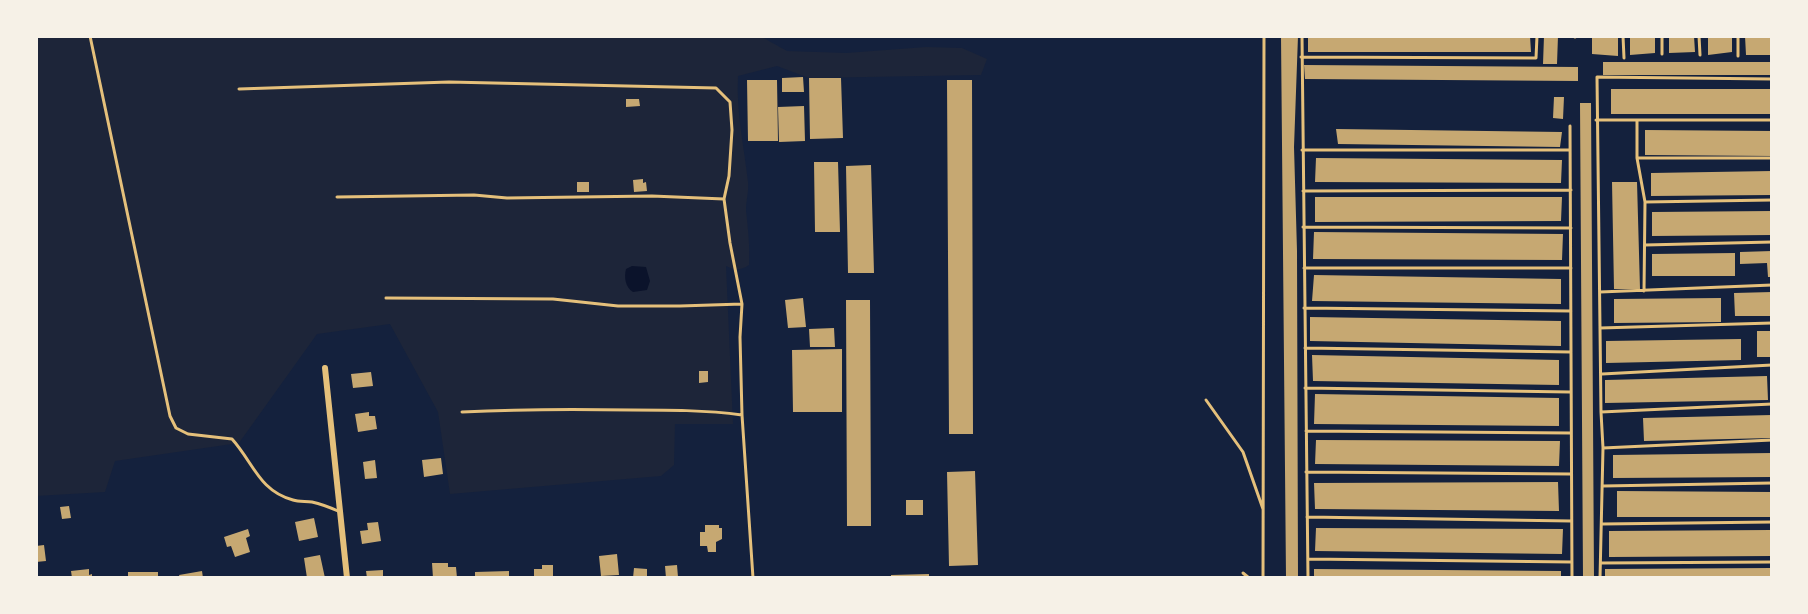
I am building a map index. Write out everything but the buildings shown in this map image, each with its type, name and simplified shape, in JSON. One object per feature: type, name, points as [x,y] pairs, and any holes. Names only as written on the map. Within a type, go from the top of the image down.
[{"type":"street","points":[[325,368],[347,578]]},
{"type":"lane","points":[[90,36],[168,405],[176,428],[188,434],[232,439],[261,481],[270,490],[293,501],[310,501],[340,512]]},
{"type":"lane","points":[[1263,578],[1264,36]]},
{"type":"lane","points":[[1302,36],[1308,578]]},
{"type":"lane","points":[[1301,57],[1536,58],[1537,36]]},
{"type":"lane","points":[[1623,36],[1624,57]]},
{"type":"lane","points":[[1662,36],[1662,54]]},
{"type":"lane","points":[[1699,36],[1700,55]]},
{"type":"lane","points":[[1738,36],[1738,56]]},
{"type":"lane","points":[[1600,578],[1603,448],[1597,77],[1772,79]]},
{"type":"lane","points":[[239,88],[449,82],[716,88],[730,102],[732,130],[729,176],[724,199],[742,304],[741,415],[753,578]]},
{"type":"lane","points":[[1596,120],[1772,120]]},
{"type":"lane","points":[[1637,120],[1637,158],[1645,202],[1644,291]]},
{"type":"lane","points":[[1570,126],[1572,578]]},
{"type":"lane","points":[[1302,150],[1570,150]]},
{"type":"lane","points":[[1637,158],[1772,158]]},
{"type":"lane","points":[[1303,191],[1570,190]]},
{"type":"lane","points":[[337,197],[474,195],[507,198],[652,196],[724,199]]},
{"type":"lane","points":[[1645,202],[1772,200]]},
{"type":"lane","points":[[1303,227],[1571,228]]},
{"type":"lane","points":[[1646,245],[1772,242]]},
{"type":"lane","points":[[1304,268],[1571,268]]},
{"type":"lane","points":[[1600,292],[1772,285]]},
{"type":"lane","points":[[386,298],[553,299],[618,306],[742,304]]},
{"type":"lane","points":[[1304,308],[1571,311]]},
{"type":"lane","points":[[1600,328],[1772,323]]},
{"type":"lane","points":[[1305,348],[1571,352]]},
{"type":"lane","points":[[1602,374],[1772,365]]},
{"type":"lane","points":[[1305,388],[1571,392]]},
{"type":"lane","points":[[1206,400],[1243,452],[1263,512]]},
{"type":"lane","points":[[1601,412],[1772,404]]},
{"type":"lane","points":[[462,412],[531,408],[690,411],[741,415]]},
{"type":"lane","points":[[1306,431],[1571,433]]},
{"type":"lane","points":[[1603,448],[1772,440]]},
{"type":"lane","points":[[1306,472],[1571,474]]},
{"type":"lane","points":[[1603,486],[1772,483]]},
{"type":"lane","points":[[1307,517],[1572,521]]},
{"type":"lane","points":[[1602,525],[1772,522]]},
{"type":"lane","points":[[1308,559],[1572,562]]},
{"type":"lane","points":[[1601,563],[1772,562]]},
{"type":"lane","points":[[1243,573],[1249,578]]},
{"type":"shaded area","points":[[36,36],[760,36],[787,51],[846,53],[926,47],[962,48],[987,59],[981,75],[809,78],[777,66],[738,76],[739,116],[748,182],[746,210],[749,265],[740,269],[726,266],[733,424],[675,424],[674,465],[661,476],[450,494],[438,412],[390,324],[317,334],[239,443],[115,461],[105,492],[36,496]]},
{"type":"shaded area","points":[[632,266],[646,267],[650,281],[647,290],[633,292],[628,287],[625,272]]}]
